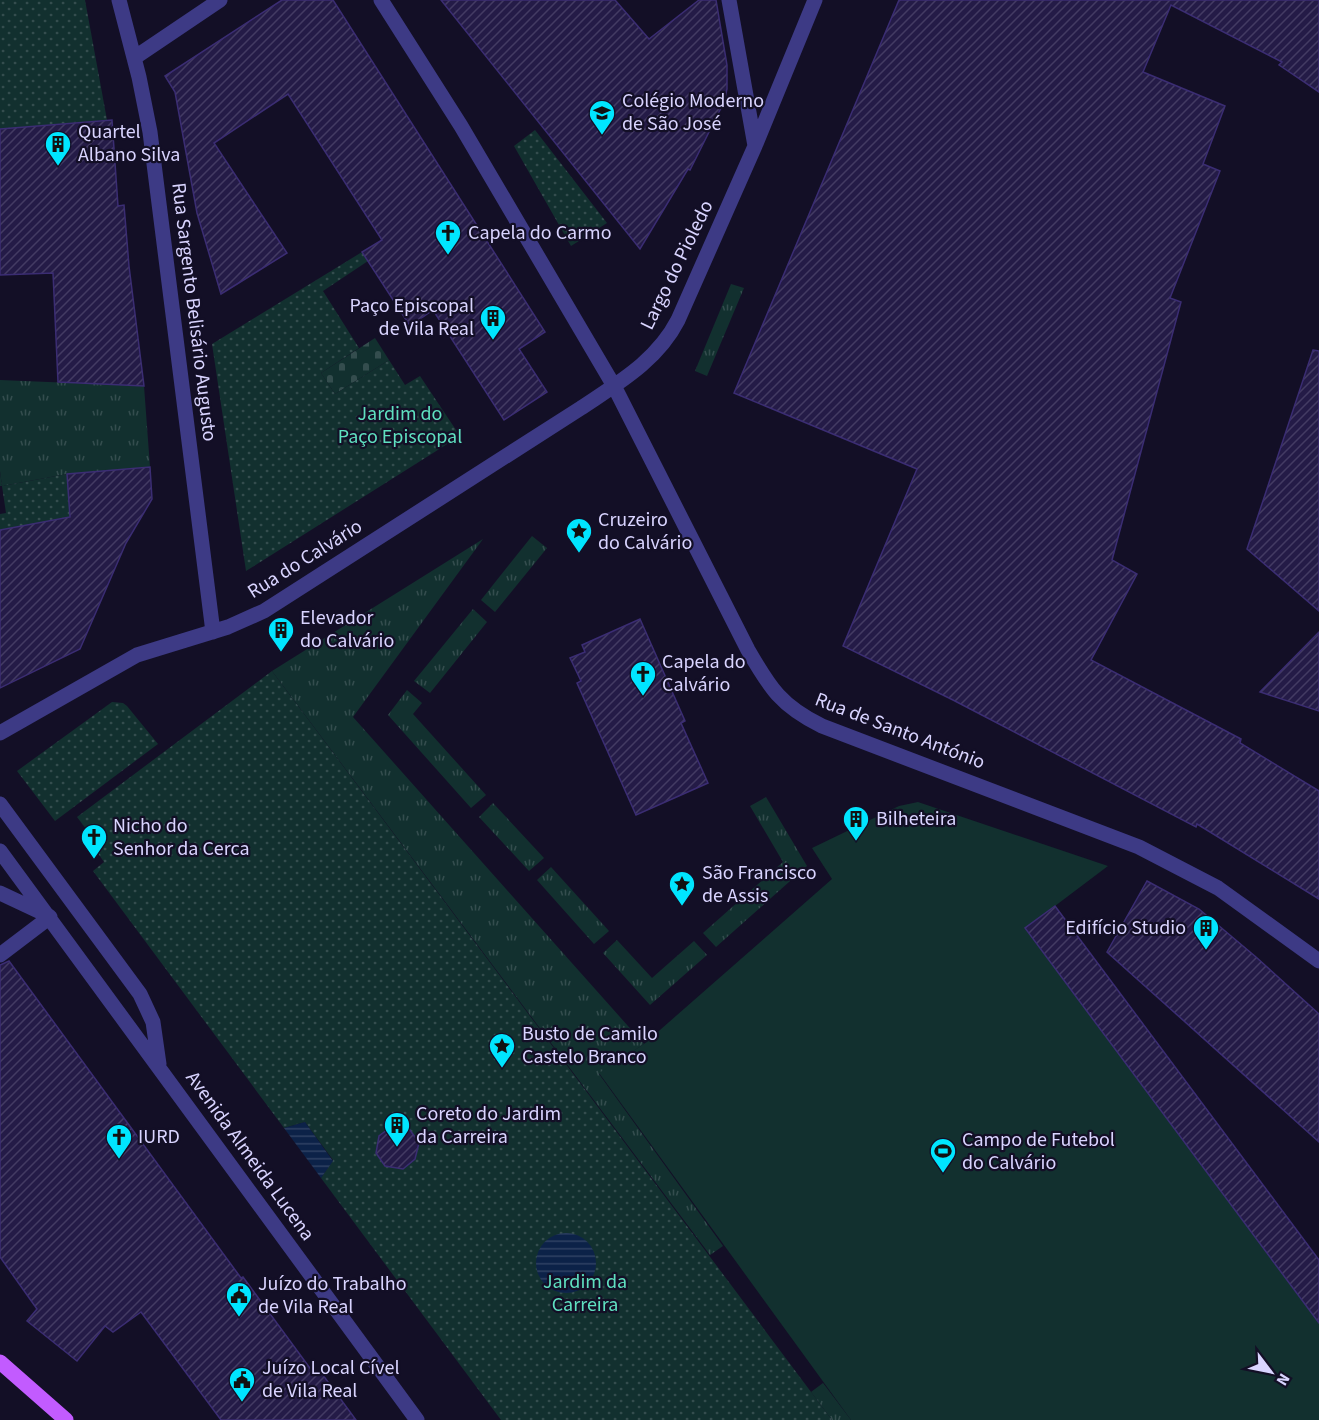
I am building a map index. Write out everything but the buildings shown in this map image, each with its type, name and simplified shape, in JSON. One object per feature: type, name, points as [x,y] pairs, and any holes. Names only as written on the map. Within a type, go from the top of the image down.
[{"type":"main road","points":[[0,1362],[66,1420]]},
{"type":"street","name":"Rua Sargento Belisário Augusto","points":[[119,0],[150,132],[213,632]]},
{"type":"street","points":[[134,58],[220,0]]},
{"type":"street","name":"Rua de Santo António","points":[[381,0],[467,136],[614,386],[748,650],[765,679],[788,706],[801,716],[822,726],[1139,847],[1218,888],[1319,961]]},
{"type":"street","points":[[729,0],[755,146]]},
{"type":"street","name":"Largo do Pioledo","points":[[614,386],[630,376],[655,353],[674,328],[755,146],[815,0]]},
{"type":"street","name":"Rua do Calvário","points":[[0,733],[137,655],[213,632],[264,611],[614,386]]},
{"type":"street","points":[[0,804],[144,999],[153,1022],[159,1067]]},
{"type":"street","name":"Avenida Almeida Lucena","points":[[0,851],[417,1420]]},
{"type":"street","name":"Avenida Almeida Lucena","points":[[0,893],[50,917]]},
{"type":"street","points":[[0,955],[50,917]]},
{"type":"green space","points":[[0,0],[85,0],[107,120],[0,129]]},
{"type":"green space","points":[[535,130],[607,223],[571,246],[514,146]]},
{"type":"green space","name":"Jardim do Paço Episcopal","points":[[362,252],[368,261],[323,291],[359,348],[321,373],[335,394],[389,360],[405,385],[420,376],[460,436],[246,571],[212,344]]},
{"type":"green space","points":[[731,284],[744,288],[707,376],[695,371]]},
{"type":"green space","points":[[375,338],[389,360],[335,394],[321,373]]},
{"type":"green space","points":[[0,380],[144,386],[150,467],[67,474],[2,486]]},
{"type":"green space","points":[[67,474],[69,500],[87,514],[0,567],[0,514],[6,513],[2,486]]},
{"type":"green space","points":[[532,536],[547,548],[495,612],[481,600]]},
{"type":"green space","points":[[483,539],[353,717],[644,1044],[599,1074],[723,1246],[710,1255],[272,671]]},
{"type":"green space","points":[[473,609],[487,622],[430,693],[414,681]]},
{"type":"green space","name":"Jardim da Carreira","points":[[272,671],[832,1420],[501,1420],[321,1178],[333,1160],[305,1122],[284,1128],[93,871],[104,862],[95,849],[99,846],[77,817]]},
{"type":"green space","points":[[407,690],[422,703],[413,714],[486,795],[471,808],[388,715]]},
{"type":"green space","points":[[112,702],[123,703],[127,706],[158,744],[55,821],[17,771]]},
{"type":"green space","points":[[766,797],[807,866],[716,947],[703,933],[783,862],[750,806]]},
{"type":"green space","name":"Campo de Futebol do Calvário","points":[[918,802],[1108,866],[1055,906],[1319,1260],[1319,1420],[851,1420],[599,1073],[644,1044],[832,879],[812,848],[899,806]]},
{"type":"green space","points":[[493,803],[544,858],[529,871],[479,817]]},
{"type":"green space","points":[[551,867],[609,931],[594,944],[537,880]]},
{"type":"green space","points":[[617,940],[652,978],[694,941],[707,955],[650,1005],[603,953]]},
{"type":"green space","points":[[823,1383],[851,1420],[832,1420],[811,1392]]},
{"type":"water","points":[[305,1122],[333,1161],[321,1178],[284,1128]]},
{"type":"water","points":[[566,1233],[587,1242],[596,1263],[587,1284],[566,1293],[545,1284],[536,1263],[545,1242]]},
{"type":"place","name":"Colégio Moderno de São José","points":[[602,136]]},
{"type":"place","name":"Quartel Albano Silva","points":[[58,167]]},
{"type":"place","name":"Capela do Carmo","points":[[448,256]]},
{"type":"place","name":"Paço Episcopal de Vila Real","points":[[493,341]]},
{"type":"place","name":"Cruzeiro do Calvário","points":[[579,554]]},
{"type":"place","name":"Elevador do Calvário","points":[[281,653]]},
{"type":"place","name":"Capela do Calvário","points":[[643,697]]},
{"type":"place","name":"Bilheteira","points":[[856,842]]},
{"type":"place","name":"Nicho do Senhor da Cerca","points":[[94,860]]},
{"type":"place","name":"São Francisco de Assis","points":[[682,907]]},
{"type":"place","name":"Edifício Studio","points":[[1206,951]]},
{"type":"place","name":"Busto de Camilo Castelo Branco","points":[[502,1069]]},
{"type":"place","name":"Coreto do Jardim da Carreira","points":[[397,1148]]},
{"type":"place","name":"IURD","points":[[119,1160]]},
{"type":"place","name":"Campo de Futebol do Calvário","points":[[943,1174]]},
{"type":"place","name":"Juízo do Trabalho de Vila Real","points":[[239,1318]]},
{"type":"place","name":"Juízo Local Cível de Vila Real","points":[[242,1403]]}]
